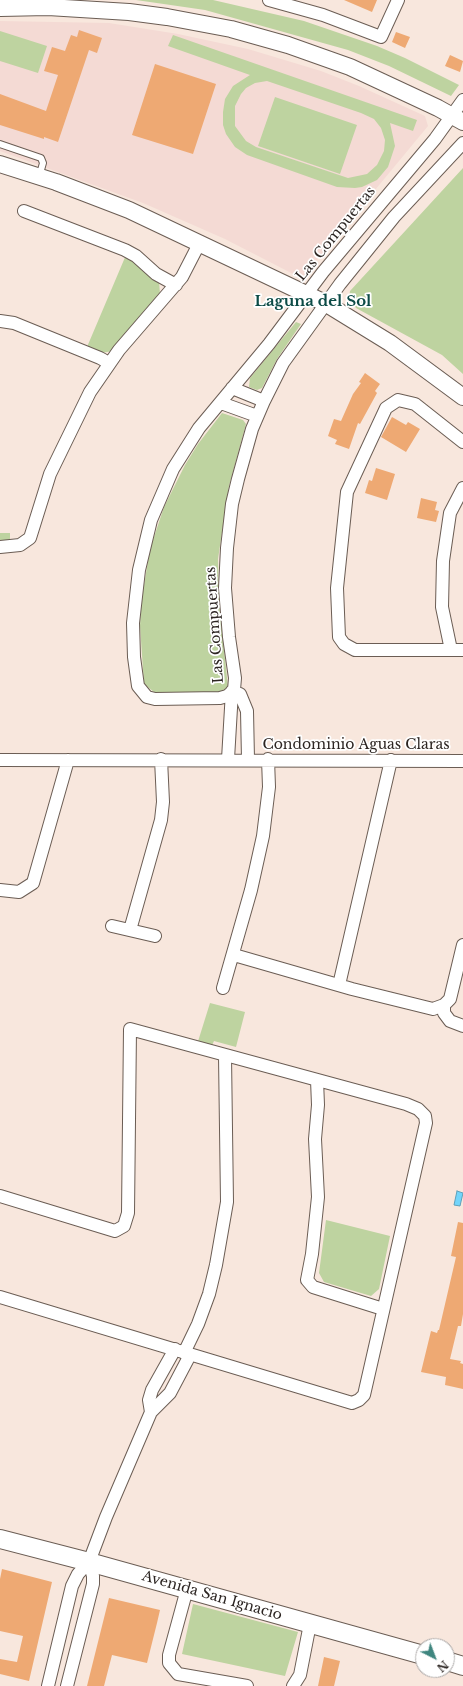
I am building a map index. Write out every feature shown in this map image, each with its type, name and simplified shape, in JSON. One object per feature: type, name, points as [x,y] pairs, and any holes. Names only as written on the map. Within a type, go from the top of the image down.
[{"type":"main road","name":"Avenida San Ignacio","points":[[0,1539],[89,1562],[415,1653]]},
{"type":"street","points":[[269,0],[323,15],[380,37],[398,0]]},
{"type":"street","points":[[0,8],[48,7],[129,12],[167,17],[232,29],[288,45],[350,67],[458,119]]},
{"type":"street","name":"Las Compuertas","points":[[463,100],[458,119],[306,294],[269,344],[199,428],[182,454],[165,486],[151,520],[141,554],[134,623],[134,657],[138,686],[143,694],[151,699],[220,698],[232,691],[235,681],[226,606],[227,548],[232,504],[252,429],[257,416],[283,363],[325,303],[394,217],[463,143]]},
{"type":"street","points":[[0,164],[129,210],[200,242],[325,303],[390,343],[463,397]]},
{"type":"street","points":[[24,211],[125,250],[136,256],[156,274],[176,285]]},
{"type":"street","points":[[0,547],[20,545],[30,538],[55,462],[82,407],[109,364],[185,273],[200,242]]},
{"type":"street","points":[[0,321],[14,323],[100,358],[109,364]]},
{"type":"street","points":[[232,388],[264,401]]},
{"type":"street","points":[[463,442],[415,404],[398,400],[393,401],[386,408],[347,492],[337,588],[339,637],[344,644],[355,650],[457,650],[442,607],[442,561],[450,514],[463,488]]},
{"type":"street","points":[[221,403],[257,416]]},
{"type":"street","points":[[228,759],[232,691]]},
{"type":"street","name":"Condominio Aguas Claras","points":[[232,691],[240,694],[247,711],[248,759]]},
{"type":"street","points":[[130,930],[162,815],[163,802],[161,759]]},
{"type":"street","points":[[223,988],[234,954],[263,836],[269,787],[268,759]]},
{"type":"street","name":"Condominio Aguas Claras","points":[[0,760],[268,759],[463,761]]},
{"type":"street","points":[[0,890],[15,893],[19,892],[28,888],[36,877],[68,760]]},
{"type":"street","points":[[339,985],[391,760]]},
{"type":"street","points":[[112,926],[155,936]]},
{"type":"street","points":[[234,954],[352,989],[432,1009],[444,1005],[450,1000],[463,945]]},
{"type":"street","points":[[444,1005],[444,1013],[450,1021],[463,1026]]},
{"type":"street","points":[[0,1196],[115,1231],[124,1226],[128,1213],[130,1029],[406,1104],[418,1109],[425,1116],[426,1123],[364,1395],[359,1400],[352,1403],[0,1297]]},
{"type":"street","points":[[48,1686],[72,1586],[78,1574],[89,1562],[106,1517],[151,1412],[170,1392],[183,1352],[198,1324],[209,1294],[216,1265],[226,1202],[225,1056]]},
{"type":"street","points":[[317,1080],[318,1105],[315,1139],[318,1197],[312,1254],[307,1280],[314,1287],[383,1309]]},
{"type":"street","points":[[67,1686],[93,1584],[93,1576],[89,1562]]},
{"type":"street","points":[[187,1589],[171,1648],[169,1663],[178,1674],[247,1686]]},
{"type":"street","points":[[293,1686],[300,1675],[310,1624]]},
{"type":"lane","points":[[0,144],[41,158],[43,163],[39,177]]},
{"type":"shaded area","points":[[0,21],[109,23],[178,34],[248,49],[321,71],[359,86],[425,116],[428,126],[308,271],[304,275],[297,276],[225,239],[143,203],[0,151]]},
{"type":"green space","points":[[136,0],[213,0],[304,21],[377,46],[459,85],[451,96],[389,66],[348,50],[205,10]]},
{"type":"green space","points":[[0,31],[47,46],[38,73],[0,61]]},
{"type":"green space","points":[[173,35],[417,120],[413,131],[390,123],[395,146],[388,167],[377,180],[362,187],[337,187],[247,155],[235,147],[226,134],[223,125],[225,99],[233,86],[250,75],[168,46]],"holes":[[[267,81],[361,113],[374,119],[381,128],[385,140],[384,151],[377,165],[367,174],[348,178],[256,147],[246,141],[235,126],[235,106],[241,94],[246,88],[255,83]]]},
{"type":"green space","points":[[275,97],[357,125],[340,174],[258,146]]},
{"type":"green space","points":[[463,168],[463,374],[442,355],[356,308],[349,298],[350,291]]},
{"type":"green space","points":[[126,255],[159,281],[160,294],[113,351],[101,353],[87,347]]},
{"type":"green space","points":[[296,322],[301,324],[277,359],[262,388],[257,390],[249,387],[250,378]]},
{"type":"green space","points":[[222,413],[243,420],[246,424],[229,486],[218,559],[219,603],[228,687],[220,692],[154,692],[144,684],[140,626],[141,603],[150,549],[164,507],[185,465],[198,444]]},
{"type":"green space","points":[[0,533],[10,533],[10,541],[0,541]]},
{"type":"green space","points":[[210,1003],[245,1012],[236,1047],[214,1041],[208,1054],[195,1051]]},
{"type":"green space","points":[[326,1220],[390,1236],[379,1289],[371,1296],[324,1282],[319,1273]]},
{"type":"green space","points":[[193,1604],[298,1632],[285,1676],[182,1654]]},
{"type":"water","points":[[457,1191],[463,1193],[460,1206],[454,1205]]},
{"type":"building","points":[[344,0],[377,0],[372,12]]},
{"type":"building","points":[[79,30],[102,38],[97,53],[89,50],[58,142],[0,125],[0,94],[46,111],[58,75],[44,71],[52,47],[65,51],[71,35],[77,37]]},
{"type":"building","points":[[396,32],[410,37],[405,48],[392,42]]},
{"type":"building","points":[[450,55],[463,61],[460,72],[445,66]]},
{"type":"building","points":[[155,64],[216,84],[193,154],[132,135]]},
{"type":"building","points":[[365,373],[380,384],[375,391],[377,393],[360,424],[358,423],[349,449],[335,444],[337,440],[328,436],[334,419],[341,421],[353,394],[361,383],[359,382]]},
{"type":"building","points":[[392,417],[406,425],[408,422],[420,429],[406,452],[381,437]]},
{"type":"building","points":[[376,468],[395,474],[387,500],[365,493],[369,480],[372,481]]},
{"type":"building","points":[[421,498],[437,502],[435,510],[439,511],[436,522],[417,518]]},
{"type":"building","points":[[458,1222],[463,1223],[463,1314],[461,1326],[458,1326],[450,1359],[461,1361],[460,1363],[463,1364],[463,1389],[445,1385],[446,1377],[421,1372],[431,1331],[437,1333],[439,1330],[456,1257],[451,1256]]},
{"type":"building","points":[[2,1569],[52,1582],[29,1681],[0,1674],[0,1659],[17,1662],[23,1636],[0,1631],[0,1579]]},
{"type":"building","points":[[109,1598],[160,1610],[147,1663],[112,1655],[104,1686],[87,1686]]},
{"type":"building","points":[[324,1657],[340,1661],[334,1686],[318,1686]]},
{"type":"district","name":"Laguna del Sol","points":[[313,302]]}]
